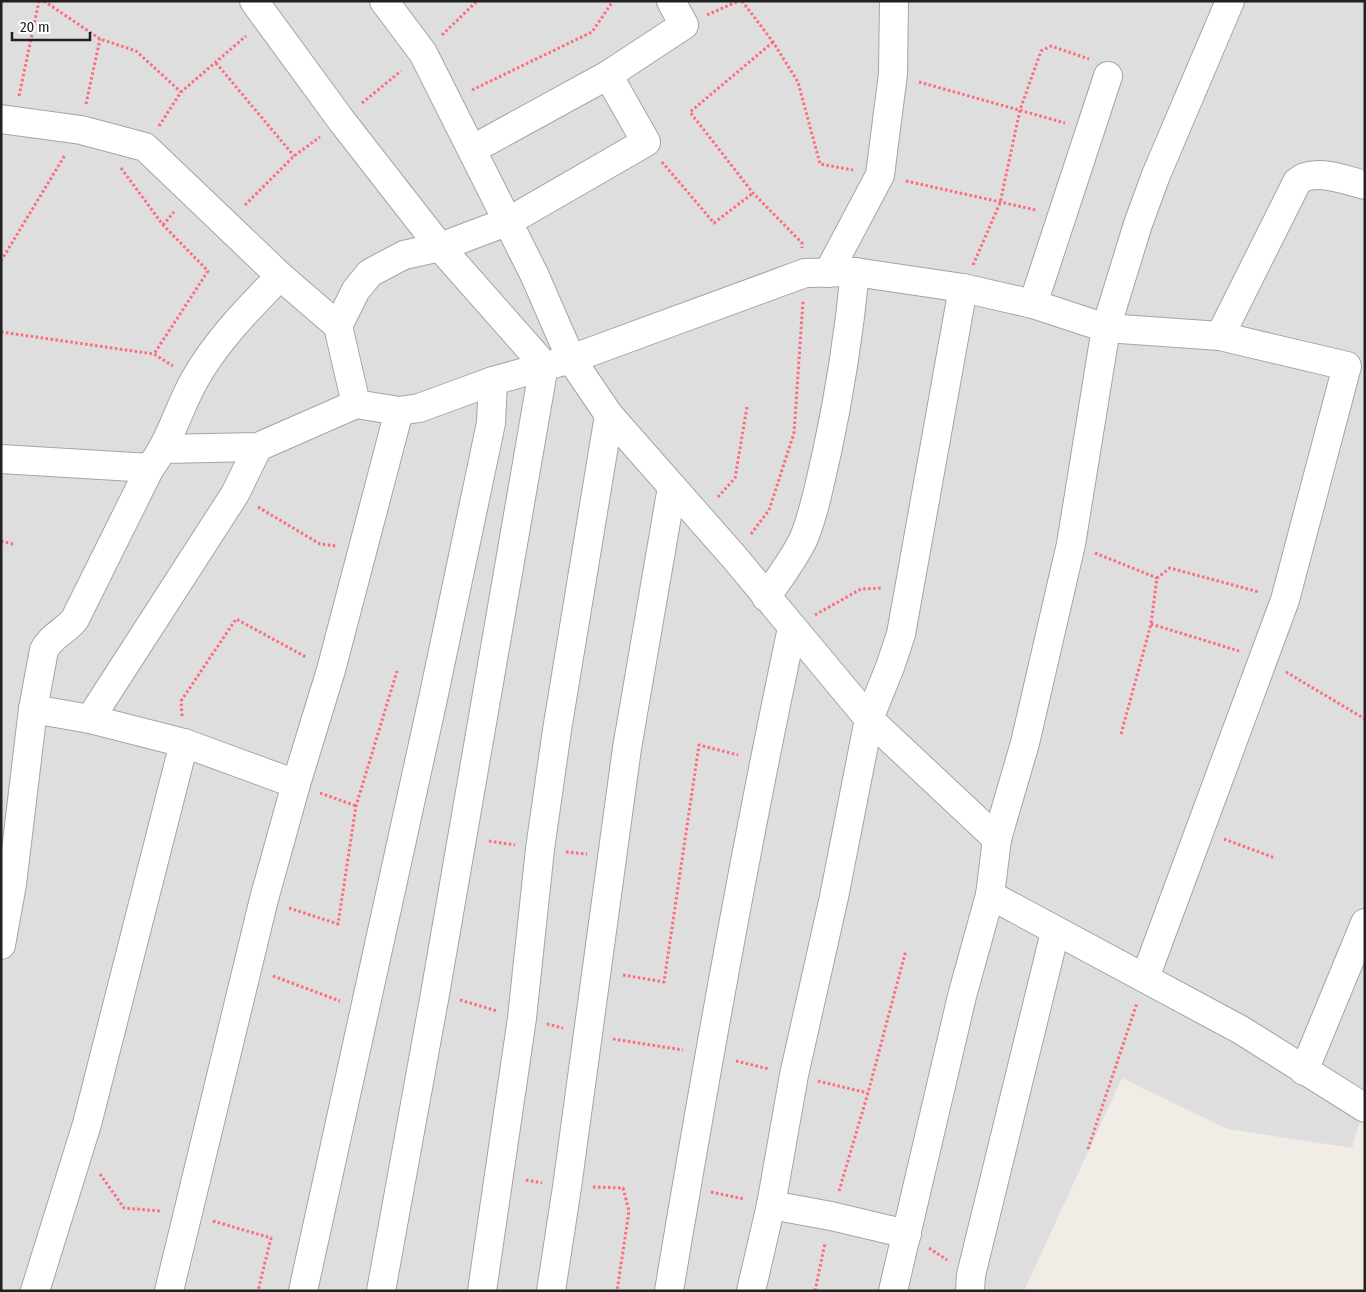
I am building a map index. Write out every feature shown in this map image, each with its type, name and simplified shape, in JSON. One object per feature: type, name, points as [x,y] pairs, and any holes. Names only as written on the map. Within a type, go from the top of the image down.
[{"type":"street","points":[[384,1],[423,53],[474,149],[509,221],[570,359],[610,415],[734,557],[869,718],[997,839]]},
{"type":"street","points":[[474,149],[608,75],[684,25],[671,1]]},
{"type":"street","points":[[816,273],[880,175],[893,74],[894,1]]},
{"type":"street","points":[[893,1291],[962,996],[990,895],[997,839],[1025,743],[1071,544],[1106,328],[1138,224],[1156,175],[1230,1]]},
{"type":"street","points":[[260,10],[341,120],[440,247],[544,365]]},
{"type":"street","points":[[338,326],[356,290],[370,273],[404,255],[440,247],[509,221],[646,142],[608,75]]},
{"type":"street","points":[[1033,304],[1108,76]]},
{"type":"street","points":[[7,119],[88,132],[146,147],[280,276],[338,326],[356,404]]},
{"type":"street","points":[[1220,336],[1297,182],[1303,176],[1312,174],[1365,185]]},
{"type":"street","points":[[766,597],[799,547],[812,515],[840,390],[848,338],[854,272]]},
{"type":"street","points":[[1,460],[157,458],[258,447],[356,404],[399,411],[419,408],[493,381],[570,359],[816,273],[854,272],[963,288],[1033,304],[1106,328],[1220,336],[1356,369],[1285,600],[1262,658],[1146,978]]},
{"type":"street","points":[[1,945],[12,884],[33,709],[44,650],[48,642],[68,629],[75,619],[157,458],[194,380],[227,332],[280,276]]},
{"type":"street","points":[[751,1291],[771,1205],[794,1075],[834,897],[869,718],[901,634],[908,585],[963,288]]},
{"type":"street","points":[[380,1291],[436,994],[544,365]]},
{"type":"street","points":[[303,1291],[434,694],[491,423],[493,381]]},
{"type":"street","points":[[169,1291],[264,900],[296,784],[331,670],[399,411]]},
{"type":"street","points":[[482,1291],[522,1018],[540,849],[557,730],[610,415]]},
{"type":"street","points":[[90,719],[236,494],[258,447]]},
{"type":"street","points":[[551,1291],[568,1186],[627,748],[672,488]]},
{"type":"street","points":[[669,1291],[708,1054],[763,762],[792,628]]},
{"type":"street","points":[[33,709],[90,719],[184,743],[296,784]]},
{"type":"street","points":[[35,1291],[87,1124],[184,743]]},
{"type":"street","points":[[990,895],[1055,932],[1146,978],[1241,1030],[1365,1108]]},
{"type":"street","points":[[1304,1071],[1365,923]]},
{"type":"street","points":[[970,1283],[1055,932]]},
{"type":"street","points":[[771,1205],[831,1216],[907,1234]]},
{"type":"path","points":[[7,119],[39,1]]},
{"type":"path","points":[[44,1],[100,39],[136,51],[181,92]]},
{"type":"path","points":[[227,223],[294,156],[423,53],[477,1]]},
{"type":"path","points":[[448,101],[592,32],[613,1]]},
{"type":"path","points":[[684,25],[741,1],[773,42],[798,82],[820,164],[880,175],[1061,216]]},
{"type":"path","points":[[146,147],[181,92],[216,63],[260,10]]},
{"type":"path","points":[[1,261],[88,132],[100,39]]},
{"type":"path","points":[[734,557],[769,510],[794,433],[816,273],[802,243],[753,193],[690,112],[773,42]]},
{"type":"path","points":[[963,288],[1000,203],[1020,110],[1041,51],[1051,46],[1099,63],[1108,71],[1108,76]]},
{"type":"path","points":[[216,63],[294,156]]},
{"type":"path","points":[[893,74],[1090,130]]},
{"type":"path","points":[[1,332],[154,354],[208,271],[164,225],[88,132]]},
{"type":"path","points":[[646,142],[714,223],[753,193]]},
{"type":"path","points":[[699,518],[735,478],[747,407]]},
{"type":"path","points":[[236,494],[320,544],[361,550]]},
{"type":"path","points":[[1,541],[13,544]]},
{"type":"path","points":[[1071,544],[1157,578]]},
{"type":"path","points":[[1121,734],[1151,624],[1157,578],[1170,568],[1285,600]]},
{"type":"path","points":[[792,628],[861,590],[908,585]]},
{"type":"path","points":[[184,743],[181,701],[236,619],[331,670]]},
{"type":"path","points":[[1151,624],[1262,658],[1365,719]]},
{"type":"path","points":[[264,900],[338,924],[356,806],[396,671]]},
{"type":"path","points":[[597,971],[664,982],[699,745],[763,762]]},
{"type":"path","points":[[296,784],[356,806]]},
{"type":"path","points":[[1200,830],[1275,858]]},
{"type":"path","points":[[462,837],[540,849],[612,856]]},
{"type":"path","points":[[815,1291],[831,1216],[868,1093],[906,950]]},
{"type":"path","points":[[248,967],[364,1009]]},
{"type":"path","points":[[1088,1149],[1146,978]]},
{"type":"path","points":[[436,994],[588,1035],[708,1054],[868,1093]]},
{"type":"path","points":[[99,1168],[101,1177],[124,1208],[187,1213],[271,1238],[258,1291]]},
{"type":"path","points":[[498,1176],[568,1186],[623,1188],[629,1211],[617,1291]]},
{"type":"path","points":[[686,1187],[771,1205]]},
{"type":"path","points":[[907,1234],[970,1283]]},
{"type":"shaded area","points":[[1,1],[1365,1],[1365,1104],[1352,1148],[1227,1129],[1122,1078],[1024,1291],[1,1291]]}]
